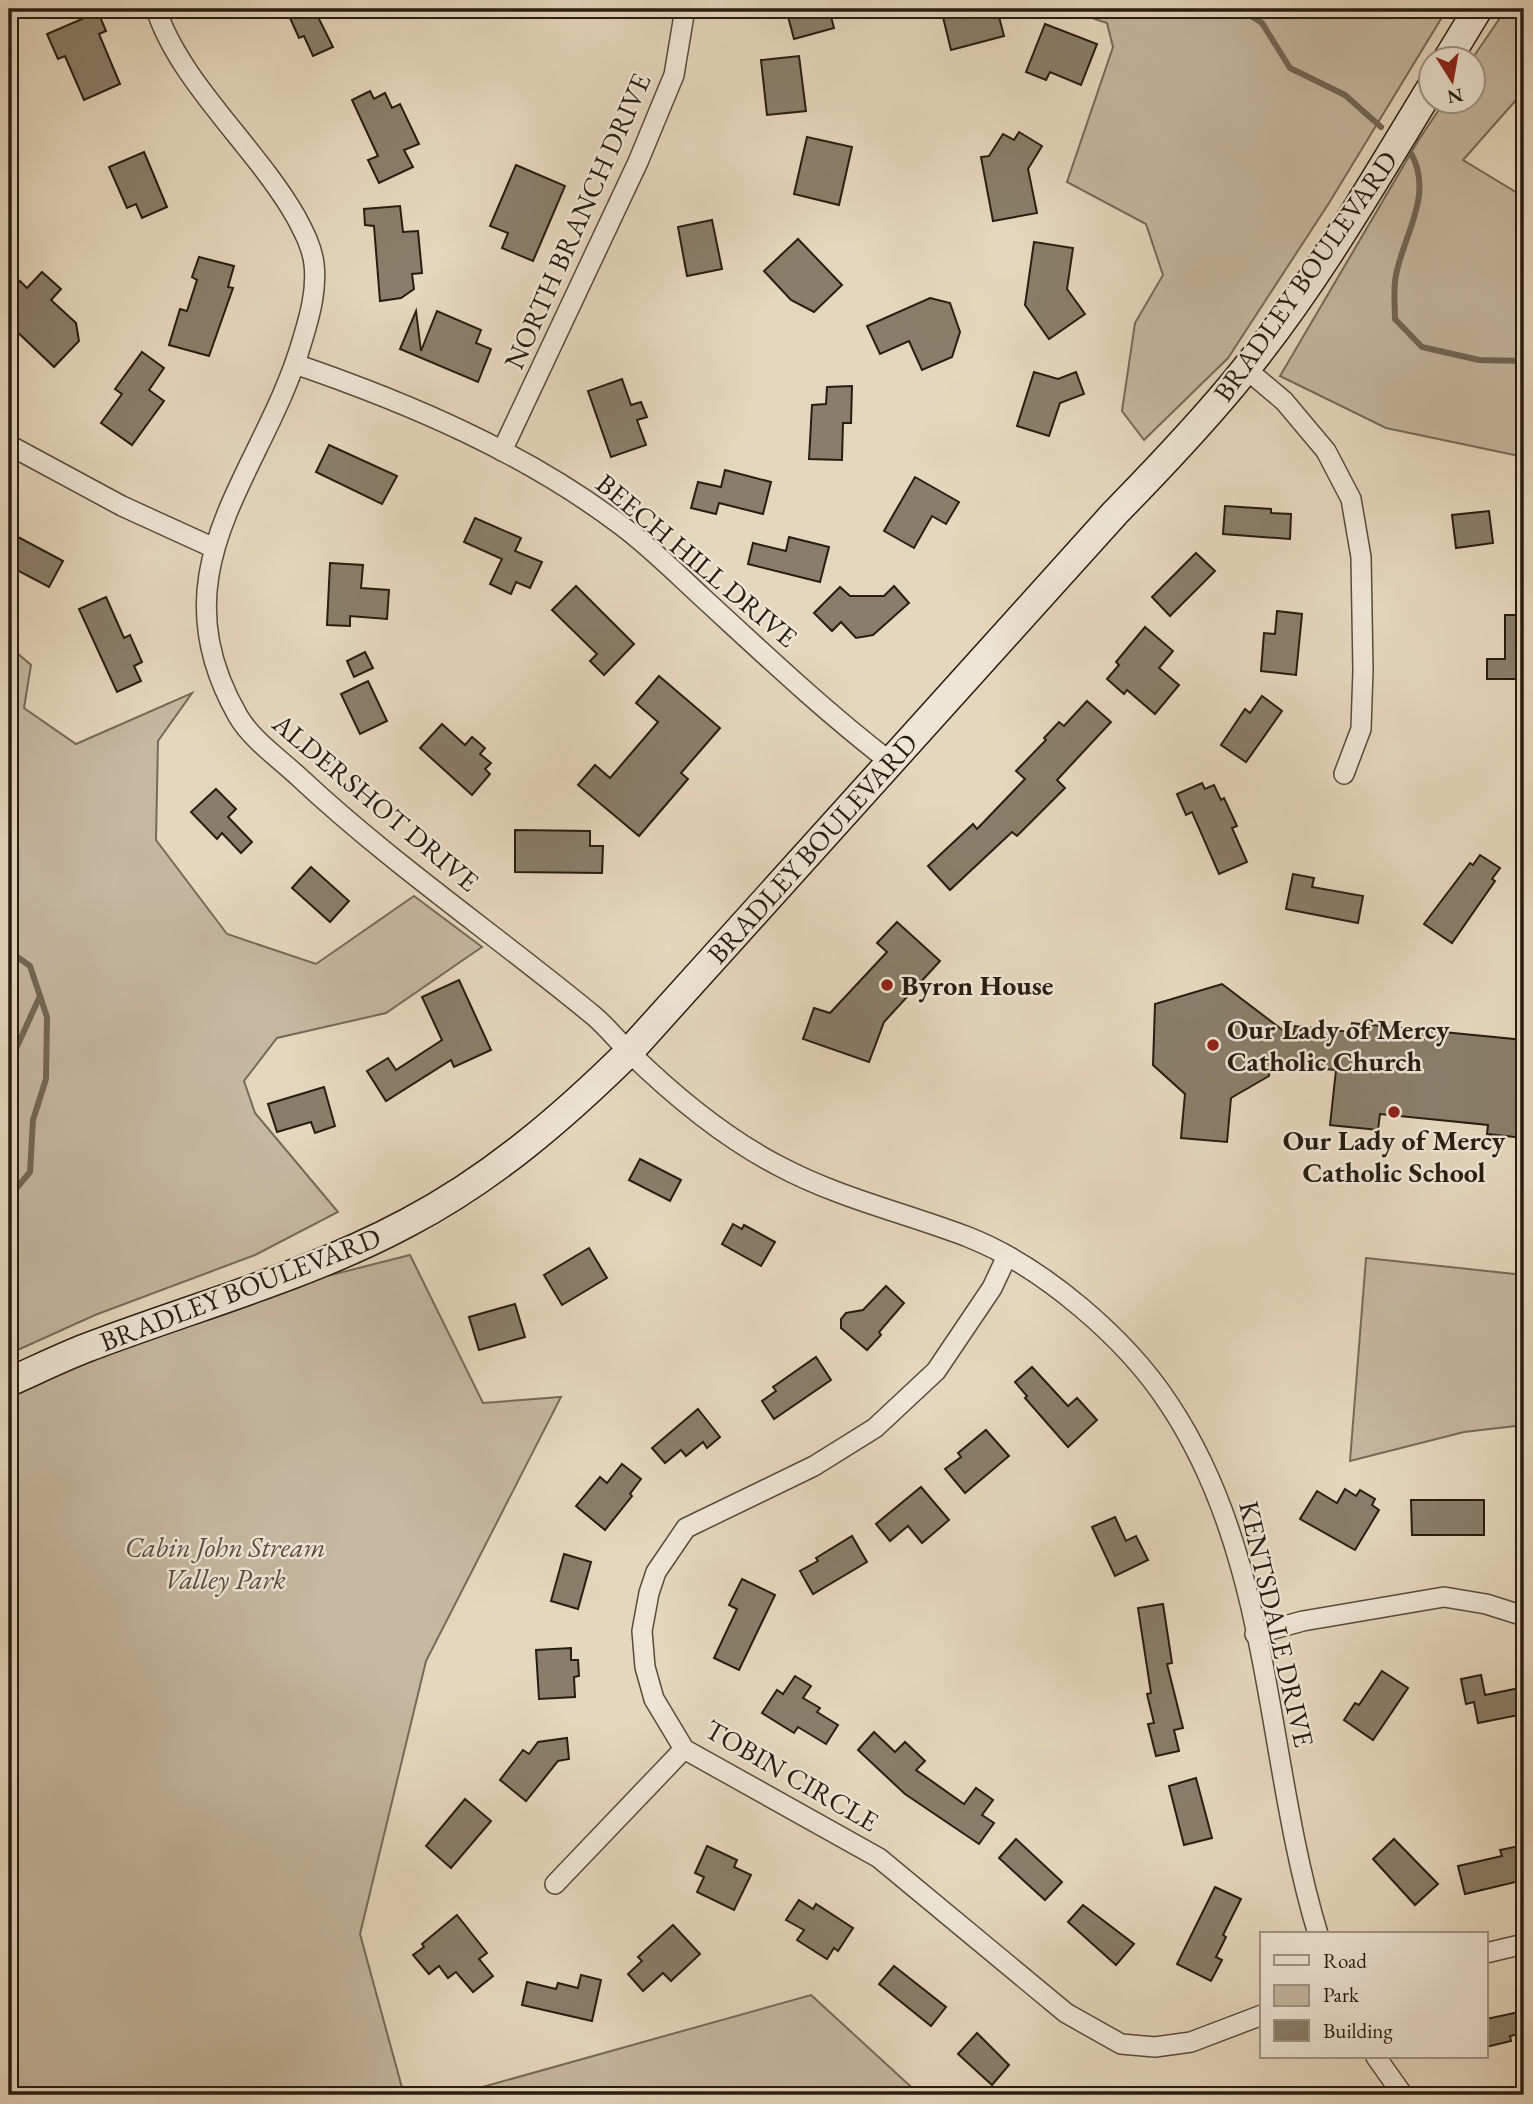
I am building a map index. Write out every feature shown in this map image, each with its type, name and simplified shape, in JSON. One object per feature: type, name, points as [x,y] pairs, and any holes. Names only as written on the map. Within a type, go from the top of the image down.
[{"type":"main road","points":[[1456,46],[1478,9]]},
{"type":"main road","name":"BRADLEY BOULEVARD","points":[[9,1382],[84,1349],[311,1267],[408,1223],[496,1169],[583,1097],[629,1052],[889,761],[1115,513],[1178,449],[1246,369],[1348,223],[1418,109]]},
{"type":"street","name":"ALDERSHOT DRIVE","points":[[156,9],[181,60],[281,191],[307,238],[314,265],[311,309],[288,387],[223,516],[206,577],[210,636],[221,683],[243,725],[340,816],[602,1023],[629,1052]]},
{"type":"street","name":"NORTH BRANCH DRIVE","points":[[502,452],[639,162],[674,75],[685,9]]},
{"type":"street","name":"BEECH HILL DRIVE","points":[[295,364],[362,387],[502,452],[579,495],[624,528],[846,727],[889,761]]},
{"type":"street","points":[[1246,369],[1284,401],[1326,451],[1351,499],[1361,557],[1363,670],[1361,729],[1344,774]]},
{"type":"street","points":[[9,445],[122,506],[214,548]]},
{"type":"street","name":"KENTSDALE DRIVE","points":[[629,1052],[698,1115],[775,1164],[822,1186],[974,1239],[1007,1256],[1069,1298],[1109,1332],[1143,1367],[1170,1404],[1196,1448],[1230,1523],[1318,1932]]},
{"type":"street","name":"TOBIN CIRCLE","points":[[1007,1256],[992,1288],[936,1371],[875,1428],[814,1466],[686,1528],[656,1572],[649,1593],[642,1631],[645,1667],[654,1699],[684,1749],[879,1858],[1066,2013],[1121,2044],[1155,2047],[1191,2042],[1260,2016]]},
{"type":"street","points":[[1255,1634],[1303,1621],[1444,1597],[1486,1604],[1524,1616]]},
{"type":"street","points":[[555,1884],[684,1749]]},
{"type":"street","points":[[1488,1953],[1524,1944]]},
{"type":"street","points":[[1377,2058],[1403,2095]]},
{"type":"green space","points":[[1065,9],[1447,9],[1424,46],[1418,46],[1418,57],[1329,203],[1228,358],[1144,440],[1122,411],[1135,323],[1163,275],[1146,224],[1067,182],[1113,47],[1107,23]]},
{"type":"green space","points":[[1506,9],[1524,9],[1524,91],[1463,160],[1524,197],[1524,457],[1386,428],[1280,376],[1435,116],[1488,116],[1488,46],[1481,46]]},
{"type":"green space","points":[[9,646],[31,665],[24,708],[76,744],[192,693],[158,741],[156,840],[227,934],[316,964],[414,896],[482,947],[386,1013],[277,1038],[244,1081],[255,1113],[338,1212],[255,1255],[95,1315],[9,1354]]},
{"type":"green space","name":"Cabin John Stream Valley Park","points":[[410,1255],[483,1403],[561,1397],[426,1661],[360,1934],[404,2095],[9,2095],[9,1382],[189,1311]]},
{"type":"green space","points":[[1366,1258],[1524,1275],[1524,1425],[1464,1432],[1350,1461]]},
{"type":"green space","points":[[811,1995],[920,2095],[454,2095]]},
{"type":"building","points":[[286,9],[314,9],[333,47],[313,56],[304,36],[299,38]]},
{"type":"building","points":[[786,9],[829,9],[834,28],[794,39]]},
{"type":"building","points":[[959,9],[997,9],[1004,36],[951,50],[942,13]]},
{"type":"building","points":[[98,12],[106,31],[99,34],[120,84],[84,100],[65,56],[58,59],[47,34]]},
{"type":"building","points":[[1045,24],[1097,44],[1081,85],[1050,72],[1046,80],[1026,72]]},
{"type":"building","points":[[799,56],[806,111],[767,115],[761,60]]},
{"type":"building","points":[[370,91],[374,99],[385,93],[392,108],[400,104],[419,144],[404,150],[413,167],[379,183],[368,160],[378,156],[352,100]]},
{"type":"building","points":[[1019,132],[1042,146],[1028,169],[1037,213],[993,221],[981,157],[989,156],[1003,134],[1014,140]]},
{"type":"building","points":[[807,137],[852,147],[839,205],[794,194]]},
{"type":"building","points":[[144,152],[167,207],[142,218],[136,204],[127,208],[109,167]]},
{"type":"building","points":[[516,165],[565,186],[533,261],[502,248],[508,233],[490,226]]},
{"type":"building","points":[[400,206],[403,232],[418,231],[422,273],[412,274],[414,289],[401,298],[380,301],[374,226],[365,225],[364,209]]},
{"type":"building","points":[[712,220],[722,269],[687,276],[678,227]]},
{"type":"building","points":[[798,239],[842,285],[814,312],[791,300],[764,271]]},
{"type":"building","points":[[1034,242],[1073,248],[1067,289],[1085,314],[1049,339],[1025,305]]},
{"type":"building","points":[[199,257],[234,266],[228,287],[233,288],[209,356],[169,345],[180,309],[187,311],[197,280],[192,277]]},
{"type":"building","points":[[42,272],[61,289],[51,300],[76,323],[79,341],[54,367],[9,324],[9,293],[20,281],[27,288]]},
{"type":"building","points":[[930,298],[950,303],[960,332],[952,357],[922,370],[909,341],[880,354],[867,326]]},
{"type":"building","points":[[416,311],[421,351],[437,311],[481,330],[476,343],[491,349],[478,382],[400,349]]},
{"type":"building","points":[[142,352],[164,368],[149,390],[164,401],[132,445],[101,423],[122,394],[115,389]]},
{"type":"building","points":[[1034,372],[1058,379],[1076,372],[1084,394],[1060,403],[1049,436],[1017,426]]},
{"type":"building","points":[[622,379],[631,405],[641,402],[647,417],[637,420],[646,445],[611,457],[588,391]]},
{"type":"building","points":[[852,386],[851,423],[843,423],[842,460],[809,459],[812,405],[826,404],[827,387]]},
{"type":"building","points":[[329,445],[397,476],[382,504],[316,472]]},
{"type":"building","points":[[725,470],[771,482],[763,514],[719,503],[716,514],[691,508],[698,482],[721,487]]},
{"type":"building","points":[[915,477],[959,502],[946,524],[932,516],[914,548],[884,531]]},
{"type":"building","points":[[1225,506],[1271,509],[1271,513],[1291,514],[1290,539],[1223,534]]},
{"type":"building","points":[[1489,511],[1493,543],[1456,548],[1452,515]]},
{"type":"building","points":[[475,518],[521,538],[515,551],[542,562],[530,588],[516,582],[511,594],[490,584],[502,559],[464,542]]},
{"type":"building","points":[[18,537],[63,561],[49,587],[9,566],[9,554]]},
{"type":"building","points":[[789,537],[829,547],[820,582],[748,564],[753,543],[786,551]]},
{"type":"building","points":[[1196,553],[1215,571],[1170,616],[1152,597]]},
{"type":"building","points":[[330,563],[363,565],[361,588],[389,590],[387,619],[350,616],[350,626],[327,625]]},
{"type":"building","points":[[576,586],[634,644],[604,675],[590,661],[597,654],[552,610]]},
{"type":"building","points":[[894,586],[909,603],[873,635],[856,638],[841,622],[832,631],[814,613],[840,587],[850,596],[884,596]]},
{"type":"building","points":[[106,597],[124,638],[130,635],[142,662],[134,666],[141,681],[117,692],[79,609]]},
{"type":"building","points":[[1277,611],[1302,614],[1296,675],[1261,671],[1264,633],[1275,634]]},
{"type":"building","points":[[1505,615],[1524,615],[1524,679],[1487,679],[1487,659],[1505,659]]},
{"type":"building","points":[[1145,627],[1173,651],[1159,668],[1179,685],[1155,714],[1127,690],[1124,694],[1107,679],[1119,665],[1116,662]]},
{"type":"building","points":[[365,652],[373,668],[354,677],[347,661]]},
{"type":"building","points":[[659,676],[720,728],[681,773],[688,779],[639,836],[578,785],[595,765],[610,778],[658,722],[636,703]]},
{"type":"building","points":[[368,681],[387,721],[360,734],[341,694]]},
{"type":"building","points":[[1262,696],[1282,711],[1246,762],[1221,745],[1245,709],[1250,713]]},
{"type":"building","points":[[1087,701],[1111,722],[1057,780],[1065,788],[1017,836],[1012,832],[950,890],[928,866],[973,824],[977,829],[1025,779],[1016,771],[1046,740],[1044,738],[1059,722],[1064,726]]},
{"type":"building","points":[[442,724],[465,745],[472,737],[485,748],[480,754],[491,763],[485,769],[490,774],[472,795],[420,748]]},
{"type":"building","points":[[1202,783],[1205,789],[1214,785],[1221,800],[1224,798],[1237,826],[1232,828],[1247,862],[1219,874],[1192,812],[1186,815],[1177,794]]},
{"type":"building","points":[[216,789],[236,809],[228,817],[252,842],[241,853],[222,833],[217,839],[191,812]]},
{"type":"building","points":[[515,830],[590,831],[590,846],[603,846],[602,873],[515,872]]},
{"type":"building","points":[[1480,855],[1500,868],[1492,879],[1495,881],[1452,943],[1424,924],[1470,863],[1473,865]]},
{"type":"building","points":[[311,867],[349,901],[330,922],[292,888]]},
{"type":"building","points":[[1293,874],[1314,878],[1312,887],[1363,896],[1358,923],[1286,909]]},
{"type":"building","name":"Byron House","points":[[897,922],[940,961],[884,1022],[869,1062],[803,1039],[814,1008],[830,1013],[887,952],[877,943]]},
{"type":"building","points":[[459,980],[491,1050],[454,1067],[451,1060],[386,1101],[367,1071],[388,1058],[396,1070],[442,1040],[422,997]]},
{"type":"building","points":[[1222,984],[1293,1038],[1295,1026],[1351,1032],[1352,1023],[1524,1040],[1524,1138],[1487,1134],[1488,1125],[1380,1114],[1378,1130],[1330,1125],[1336,1070],[1270,1064],[1269,1076],[1231,1098],[1227,1142],[1181,1138],[1185,1094],[1153,1065],[1155,1004]]},
{"type":"building","points":[[324,1087],[335,1126],[315,1133],[311,1122],[277,1132],[268,1104]]},
{"type":"building","points":[[640,1159],[681,1180],[670,1201],[629,1180]]},
{"type":"building","points":[[733,1224],[742,1229],[744,1225],[775,1242],[761,1266],[722,1244]]},
{"type":"building","points":[[589,1248],[607,1278],[562,1305],[544,1275]]},
{"type":"building","points":[[886,1286],[904,1303],[867,1350],[841,1328],[841,1319],[846,1313],[863,1310]]},
{"type":"building","points":[[515,1304],[525,1337],[479,1350],[469,1317]]},
{"type":"building","points":[[816,1357],[831,1380],[774,1419],[762,1401],[776,1391],[773,1387]]},
{"type":"building","points":[[1032,1367],[1068,1406],[1077,1398],[1097,1420],[1068,1447],[1025,1398],[1027,1396],[1015,1382]]},
{"type":"building","points":[[698,1409],[720,1437],[707,1448],[703,1442],[686,1456],[681,1450],[665,1463],[652,1448]]},
{"type":"building","points":[[986,1430],[1009,1456],[965,1493],[945,1469],[961,1457],[958,1453]]},
{"type":"building","points":[[622,1464],[641,1479],[630,1494],[632,1496],[605,1530],[576,1506],[600,1477],[607,1483]]},
{"type":"building","points":[[921,1487],[949,1520],[922,1543],[908,1526],[890,1541],[876,1524]]},
{"type":"building","points":[[1345,1489],[1356,1496],[1360,1490],[1375,1499],[1372,1505],[1379,1510],[1355,1550],[1300,1519],[1317,1491],[1337,1503]]},
{"type":"building","points":[[1411,1500],[1484,1500],[1484,1535],[1412,1535]]},
{"type":"building","points":[[1115,1517],[1126,1541],[1136,1536],[1148,1560],[1115,1576],[1092,1527]]},
{"type":"building","points":[[852,1536],[867,1562],[813,1594],[800,1571]]},
{"type":"building","points":[[564,1554],[591,1562],[578,1609],[551,1601]]},
{"type":"building","points":[[742,1579],[775,1595],[739,1670],[714,1658],[737,1609],[729,1605]]},
{"type":"building","points":[[1163,1604],[1172,1663],[1167,1664],[1183,1728],[1174,1730],[1179,1751],[1156,1756],[1148,1724],[1154,1723],[1147,1694],[1151,1693],[1138,1608]]},
{"type":"building","points":[[571,1648],[571,1660],[578,1660],[579,1676],[574,1677],[575,1697],[539,1699],[536,1650]]},
{"type":"building","points":[[1382,1671],[1408,1688],[1373,1740],[1344,1720],[1355,1703],[1359,1705]]},
{"type":"building","points":[[1481,1675],[1485,1695],[1524,1687],[1524,1714],[1478,1723],[1474,1702],[1466,1704],[1461,1679]]},
{"type":"building","points":[[795,1676],[811,1686],[803,1698],[820,1708],[817,1712],[838,1725],[826,1744],[798,1727],[794,1733],[762,1713],[777,1690],[783,1694]]},
{"type":"building","points":[[874,1732],[895,1752],[905,1742],[925,1761],[916,1770],[964,1804],[976,1788],[993,1800],[982,1815],[994,1823],[979,1844],[905,1794],[858,1750]]},
{"type":"building","points":[[567,1738],[569,1759],[558,1761],[526,1801],[500,1780],[523,1750],[529,1754],[538,1742]]},
{"type":"building","points":[[1196,1778],[1212,1838],[1184,1845],[1169,1786]]},
{"type":"building","points":[[465,1799],[491,1821],[451,1868],[426,1846]]},
{"type":"building","points":[[1016,1839],[1062,1882],[1045,1900],[999,1858]]},
{"type":"building","points":[[1394,1839],[1438,1884],[1415,1905],[1373,1859]]},
{"type":"building","points":[[1524,1845],[1524,1880],[1465,1894],[1458,1866],[1502,1856],[1500,1850]]},
{"type":"building","points":[[707,1846],[737,1860],[734,1867],[751,1875],[734,1910],[697,1892],[704,1877],[695,1873]]},
{"type":"building","points":[[1215,1887],[1241,1899],[1223,1935],[1226,1937],[1216,1957],[1222,1960],[1211,1981],[1177,1964]]},
{"type":"building","points":[[799,1900],[813,1909],[816,1904],[853,1928],[838,1951],[834,1948],[827,1959],[797,1940],[804,1930],[786,1920]]},
{"type":"building","points":[[1083,1905],[1134,1944],[1116,1965],[1068,1922]]},
{"type":"building","points":[[457,1915],[487,1953],[479,1959],[493,1976],[473,1992],[456,1972],[448,1978],[439,1966],[429,1974],[413,1955]]},
{"type":"building","points":[[673,1925],[700,1954],[671,1981],[663,1973],[643,1991],[628,1974],[642,1961],[638,1957]]},
{"type":"building","points":[[894,1966],[946,2007],[931,2026],[879,1984]]},
{"type":"building","points":[[581,1975],[601,1980],[592,2021],[522,2005],[527,1982],[556,1989],[558,1983],[578,1988]]},
{"type":"building","points":[[1524,2011],[1524,2033],[1510,2036],[1511,2041],[1488,2047],[1488,2019]]},
{"type":"building","points":[[977,2033],[1009,2065],[992,2085],[958,2054]]},
{"type":"waterway","points":[[1240,9],[1262,23],[1290,68],[1345,95],[1381,127]]},
{"type":"waterway","points":[[1412,155],[1418,170],[1418,200],[1396,275],[1395,319],[1422,347],[1479,360],[1524,361]]},
{"type":"waterway","points":[[9,951],[30,966],[47,1017],[46,1079],[33,1120],[30,1172],[9,1197]]},
{"type":"waterway","points":[[9,1064],[40,996]]},
{"type":"place","name":"Byron House","points":[[887,985]]},
{"type":"place","name":"Our Lady of Mercy Catholic Church","points":[[1213,1045]]},
{"type":"place","name":"Our Lady of Mercy Catholic School","points":[[1394,1112]]}]
